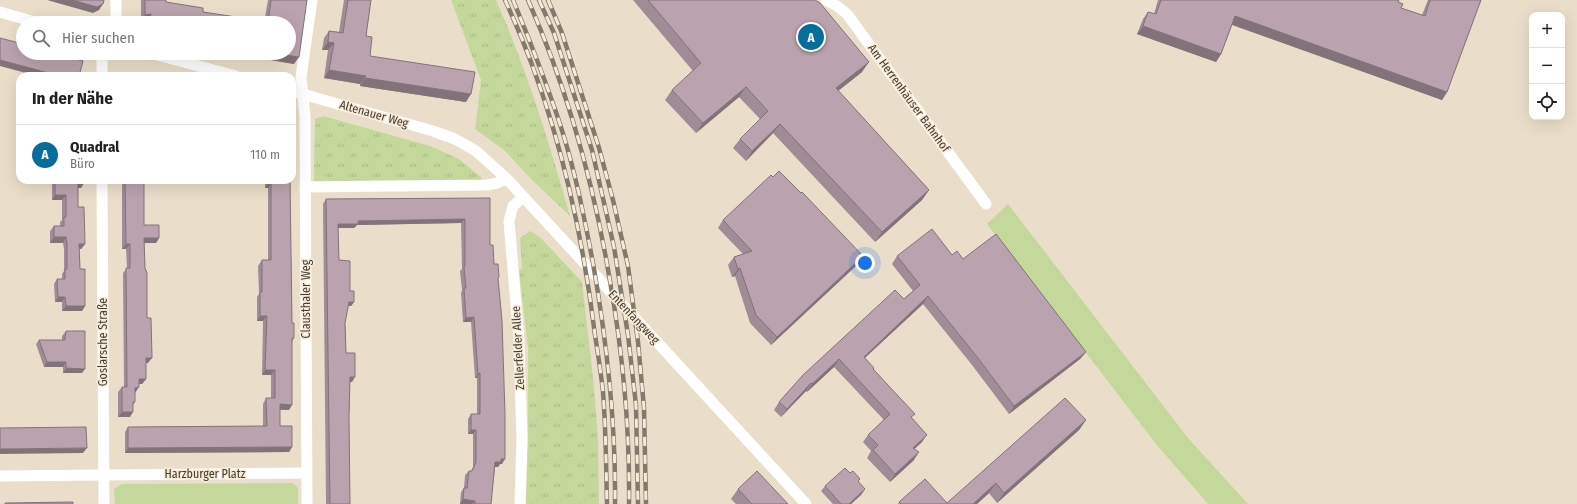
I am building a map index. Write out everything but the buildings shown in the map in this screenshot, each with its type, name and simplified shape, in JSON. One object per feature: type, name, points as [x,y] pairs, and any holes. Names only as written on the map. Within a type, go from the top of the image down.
[{"type":"street","points":[[116,0],[116,16]]},
{"type":"street","name":"Clausthaler Weg","points":[[307,504],[305,116],[297,92],[301,77],[312,0]]},
{"type":"street","name":"Am Herrenhäuser Bahnhof","points":[[826,0],[847,14],[986,204]]},
{"type":"street","points":[[0,12],[16,17]]},
{"type":"street","points":[[102,60],[102,72]]},
{"type":"street","points":[[176,60],[221,72]]},
{"type":"street","name":"Altenauer Weg","points":[[297,92],[433,131],[455,139]]},
{"type":"street","name":"Entenfangweg","points":[[455,139],[476,151],[507,179],[806,504]]},
{"type":"street","points":[[305,187],[486,185],[507,179]]},
{"type":"street","name":"Goslarsche Straße","points":[[102,184],[104,504]]},
{"type":"street","name":"Zellerfelder Allee","points":[[520,504],[522,439],[519,341],[509,221],[513,206],[523,197]]},
{"type":"street","name":"Harzburger Platz","points":[[0,476],[306,473]]},
{"type":"green space","points":[[451,0],[496,0],[518,53],[537,106],[570,216],[531,179],[504,150],[475,129],[481,80]]},
{"type":"green space","points":[[323,116],[430,146],[459,159],[482,178],[481,180],[314,181],[315,119]]},
{"type":"green space","points":[[1008,204],[1188,438],[1248,504],[1208,504],[1156,444],[987,224]]},
{"type":"green space","points":[[530,231],[540,237],[582,282],[594,386],[598,439],[599,504],[526,504],[528,348],[519,270],[522,268],[520,238]]},
{"type":"green space","points":[[293,483],[298,488],[298,504],[115,504],[114,489],[122,484]]},
{"type":"railway","points":[[505,0],[538,81],[551,122],[563,164],[582,249],[602,385],[607,504]]},
{"type":"railway","points":[[513,0],[538,62],[560,124],[575,176],[586,228],[598,293],[610,383],[614,443],[615,504]]},
{"type":"railway","points":[[528,0],[555,68],[578,138],[588,174],[604,245],[615,309],[625,392],[629,504]]},
{"type":"railway","points":[[539,0],[554,33],[592,150],[614,247],[628,335],[636,405],[638,504]]},
{"type":"railway","points":[[548,0],[562,33],[599,148],[628,266],[638,342],[644,408],[646,504]]},
{"type":"place","name":"Quadral","points":[[811,37]]}]
